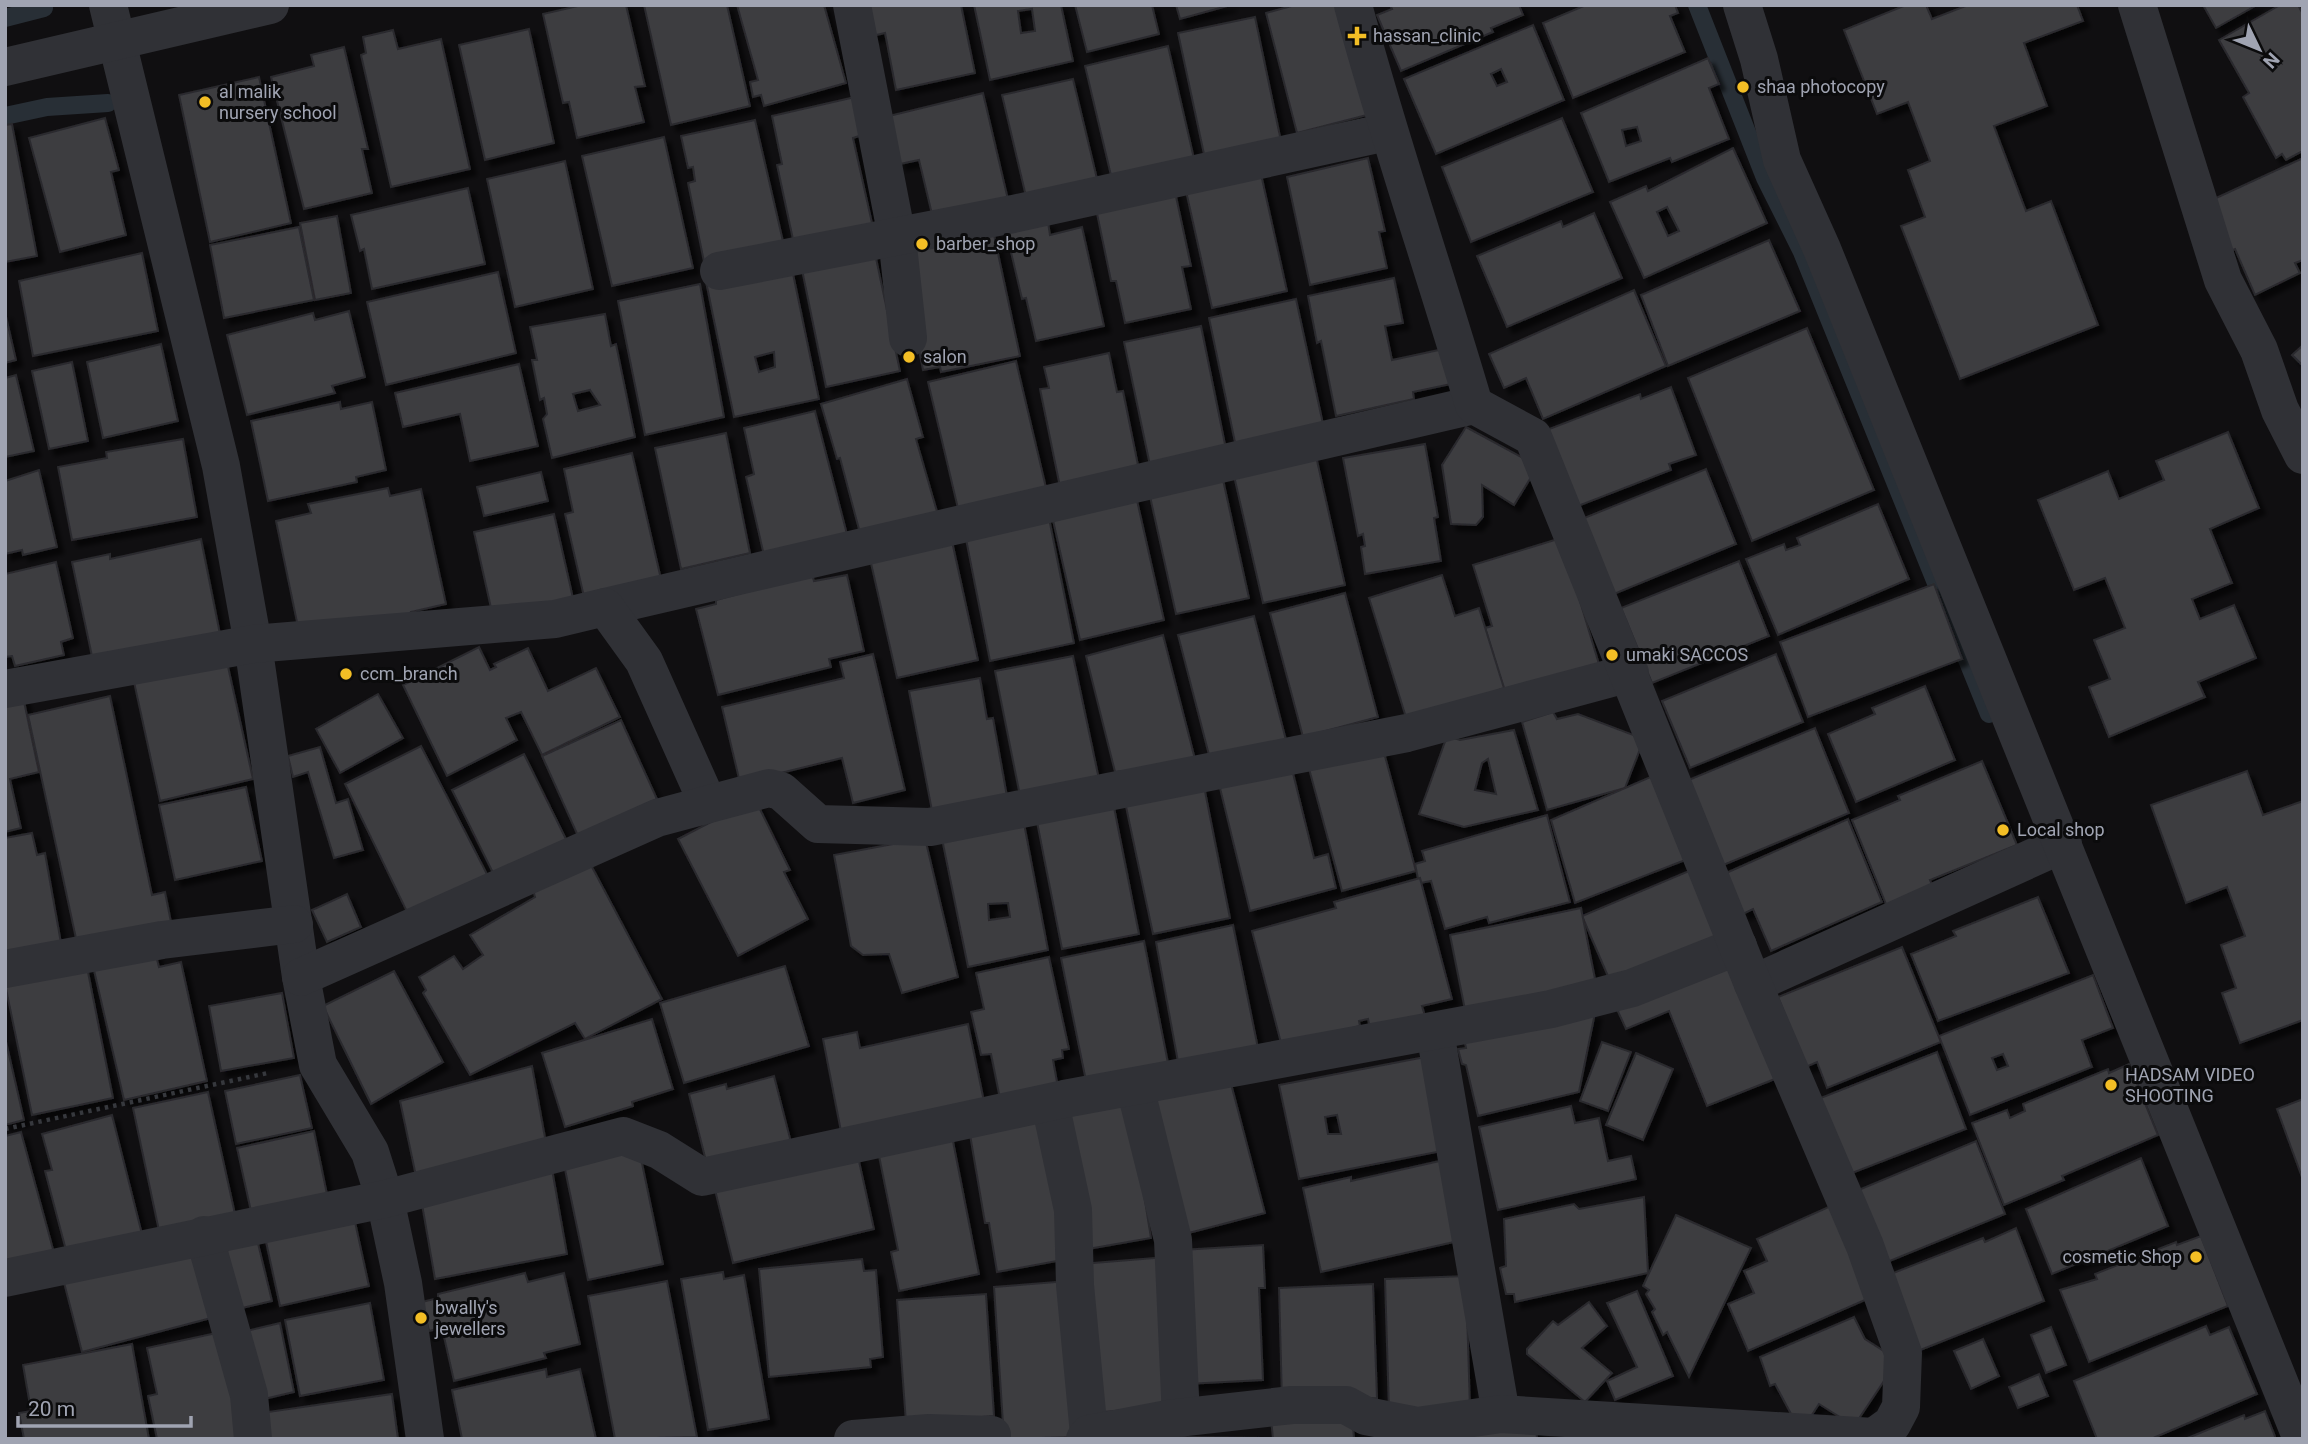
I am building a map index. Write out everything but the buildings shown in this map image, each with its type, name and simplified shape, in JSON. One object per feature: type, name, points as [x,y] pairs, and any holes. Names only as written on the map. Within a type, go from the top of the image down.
[{"type":"street","points":[[5,67],[113,22],[270,5]]},
{"type":"street","points":[[852,5],[897,237],[908,338]]},
{"type":"street","points":[[1353,5],[1387,132],[1435,273],[1474,405]]},
{"type":"street","points":[[1742,5],[1759,58],[1782,160],[1822,249],[2302,1439]]},
{"type":"street","points":[[2137,5],[2224,279],[2259,350],[2280,410],[2303,455]]},
{"type":"street","points":[[113,22],[221,466],[253,644],[301,977],[318,1065],[370,1152],[385,1199],[403,1283],[425,1439]]},
{"type":"street","points":[[719,271],[897,237],[1387,132]]},
{"type":"street","points":[[5,690],[253,644],[555,619],[1474,405],[1533,437],[1753,985],[1865,1246],[1903,1353],[1901,1407],[1892,1424],[1874,1437],[1501,1414],[1417,1426],[1366,1416],[1346,1405],[1292,1405],[1181,1418],[1087,1437],[1075,1285],[1073,1210],[1050,1102]]},
{"type":"street","points":[[605,607],[644,661],[708,804]]},
{"type":"street","points":[[301,977],[657,818],[769,788],[781,791],[818,824],[930,827],[1407,733],[1630,673]]},
{"type":"street","points":[[1753,985],[2063,844]]},
{"type":"street","points":[[5,969],[162,940],[294,925]]},
{"type":"street","points":[[5,1278],[385,1199],[623,1136],[659,1150],[702,1177],[1050,1102],[1435,1032],[1632,988],[1738,946]]},
{"type":"street","points":[[1435,1032],[1501,1414]]},
{"type":"street","points":[[1135,1087],[1173,1240],[1181,1418]]},
{"type":"street","points":[[204,1235],[249,1395],[253,1439]]},
{"type":"street","points":[[853,1439],[929,1433],[992,1435]]},
{"type":"path","points":[[5,1129],[236,1078],[318,1065]]},
{"type":"waterway","points":[[1697,5],[1765,178],[1802,252],[1989,714]]},
{"type":"waterway","points":[[5,18],[44,8]]},
{"type":"waterway","points":[[5,116],[47,107],[108,103]]},
{"type":"place","name":"hassan_clinic","points":[[1357,36]]},
{"type":"place","name":"shaa photocopy","points":[[1743,87]]},
{"type":"place","name":"al malik nursery school","points":[[205,102]]},
{"type":"place","name":"barber_shop","points":[[922,244]]},
{"type":"place","name":"salon","points":[[909,357]]},
{"type":"place","name":"umaki SACCOS","points":[[1612,655]]},
{"type":"place","name":"ccm_branch","points":[[346,674]]},
{"type":"place","name":"Local shop","points":[[2003,830]]},
{"type":"place","name":"HADSAM VIDEO SHOOTING","points":[[2111,1085]]},
{"type":"place","name":"cosmetic Shop","points":[[2196,1257]]},
{"type":"place","name":"bwally's jewellers","points":[[421,1318]]}]
